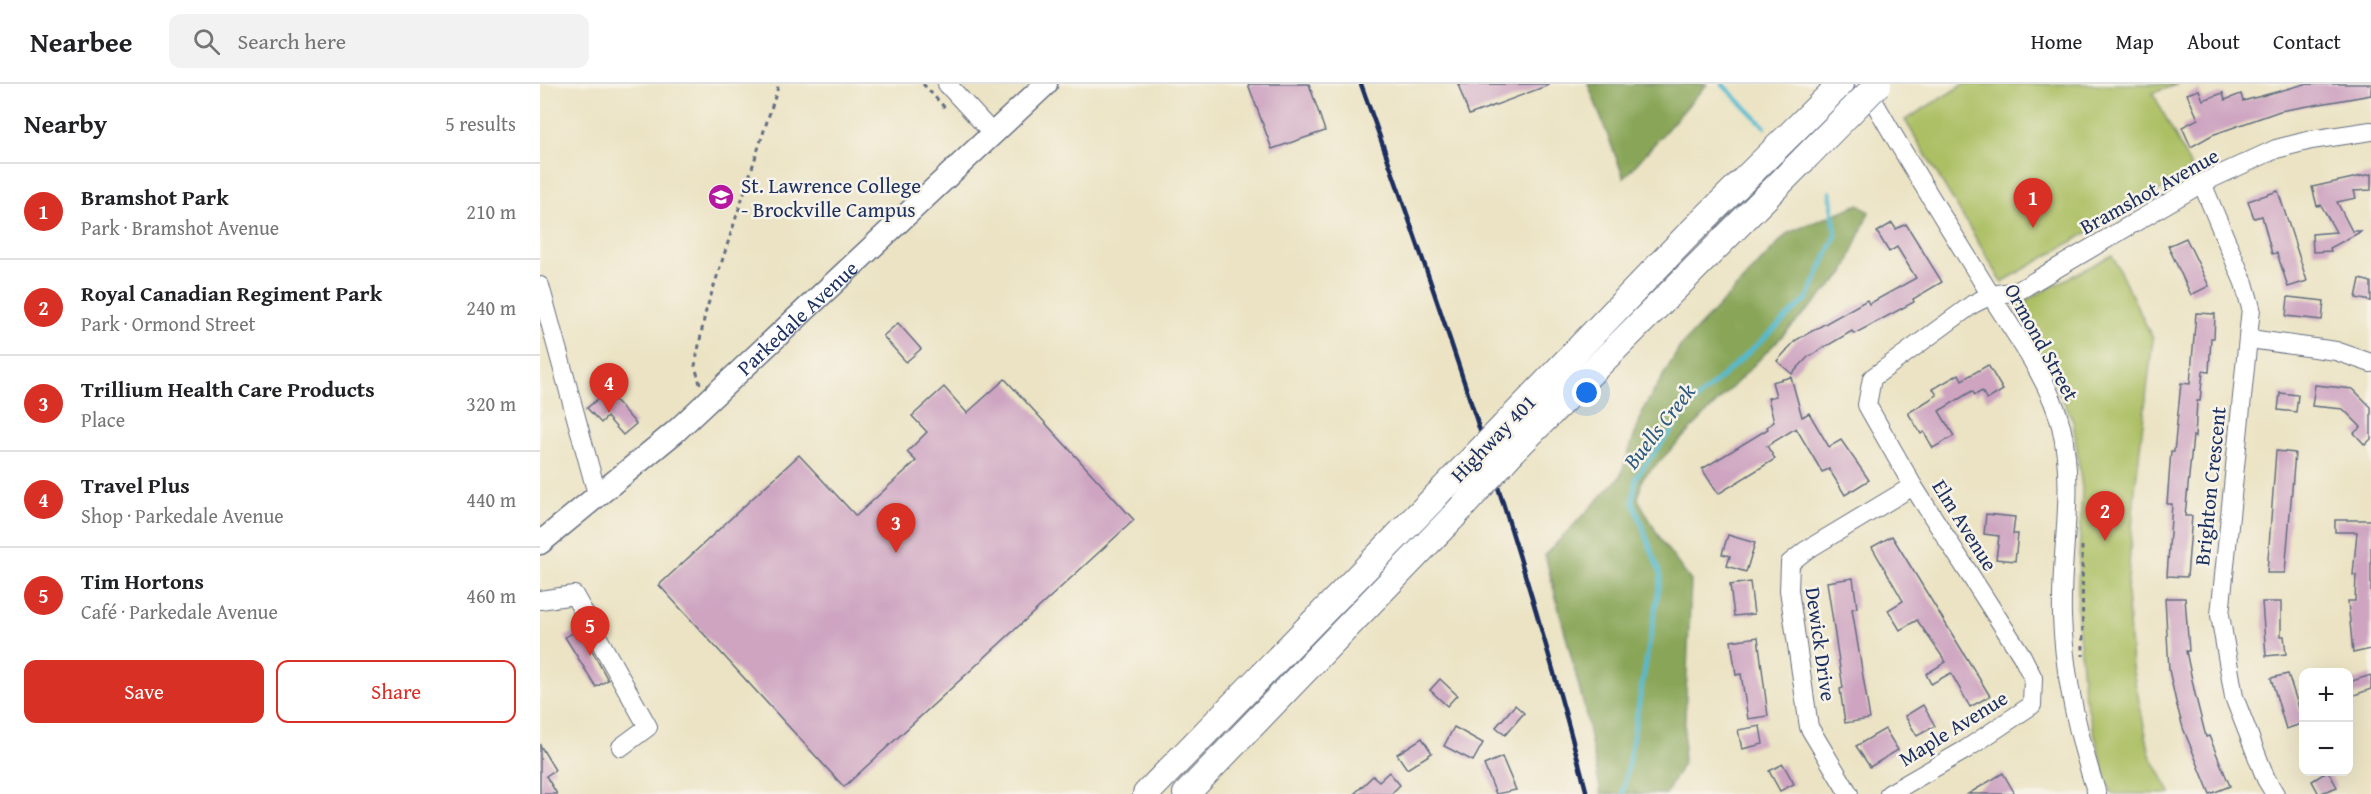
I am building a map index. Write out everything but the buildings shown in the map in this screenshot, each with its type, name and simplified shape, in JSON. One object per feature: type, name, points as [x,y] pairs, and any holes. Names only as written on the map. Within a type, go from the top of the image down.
[{"type":"highway","name":"Highway 401","points":[[1146,794],[1685,238],[1841,84]]},
{"type":"highway","name":"Highway 401","points":[[1186,794],[1454,517],[1514,451],[1878,84]]},
{"type":"main road","name":"Parkedale Avenue","points":[[540,543],[597,494],[647,456],[706,404],[1046,84]]},
{"type":"street","points":[[947,84],[992,134]]},
{"type":"street","name":"Ormond Street","points":[[1864,84],[2050,396],[2061,423],[2069,479],[2062,616],[2067,674],[2079,732],[2097,794]]},
{"type":"street","name":"Bramshot Avenue","points":[[1872,378],[1973,304],[1991,295],[2018,291],[2202,183],[2276,149],[2312,140],[2371,131]]},
{"type":"street","name":"Brighton Crescent","points":[[2202,183],[2244,283],[2251,308],[2250,339],[2220,615],[2234,697],[2266,779],[2275,794]]},
{"type":"street","points":[[540,286],[545,320],[597,494]]},
{"type":"street","points":[[2250,339],[2336,351],[2371,363]]},
{"type":"street","name":"Elm Avenue","points":[[1872,378],[1867,405],[1913,486],[2022,656],[2033,678],[2034,694]]},
{"type":"street","name":"Dewick Drive","points":[[1849,794],[1809,727],[1789,590],[1790,563],[1805,551],[1913,486]]},
{"type":"street","points":[[540,600],[574,595],[648,727],[621,747]]},
{"type":"street","name":"Maple Avenue","points":[[1889,794],[1965,750],[2032,705],[2034,694]]},
{"type":"path","points":[[706,404],[695,366],[705,314],[779,84]]},
{"type":"green space","points":[[1588,84],[1707,84],[1624,178]]},
{"type":"green space","points":[[1964,84],[2178,84],[2153,93],[2190,165],[2191,173],[2002,282],[1905,120]]},
{"type":"green space","points":[[1859,204],[1869,212],[1844,273],[1642,479],[1638,499],[1662,542],[1691,581],[1683,763],[1666,794],[1601,794],[1584,706],[1545,555],[1620,477],[1644,408],[1680,347],[1788,233]]},
{"type":"green space","points":[[2112,255],[2153,339],[2135,490],[2127,592],[2132,667],[2150,755],[2171,794],[2112,794],[2107,783],[2084,693],[2077,609],[2082,488],[2073,421],[2017,305]]},
{"type":"waterway","name":"Buells Creek","points":[[1722,84],[1765,127]]},
{"type":"waterway","name":"Buells Creek","points":[[1623,794],[1661,576],[1633,501],[1636,477],[1692,404],[1807,299],[1836,235],[1830,192]]},
{"type":"railway","points":[[1361,84],[1482,436],[1537,614],[1587,794]]},
{"type":"place","name":"St. Lawrence College - Brockville Campus","points":[[721,197]]},
{"type":"place","name":"Bramshot Park","points":[[2033,228]]},
{"type":"place","name":"Travel Plus","points":[[609,413]]},
{"type":"place","name":"Royal Canadian Regiment Park","points":[[2105,541]]},
{"type":"place","name":"Trillium Health Care Products","points":[[896,553]]},
{"type":"place","name":"Tim Hortons","points":[[590,656]]}]
